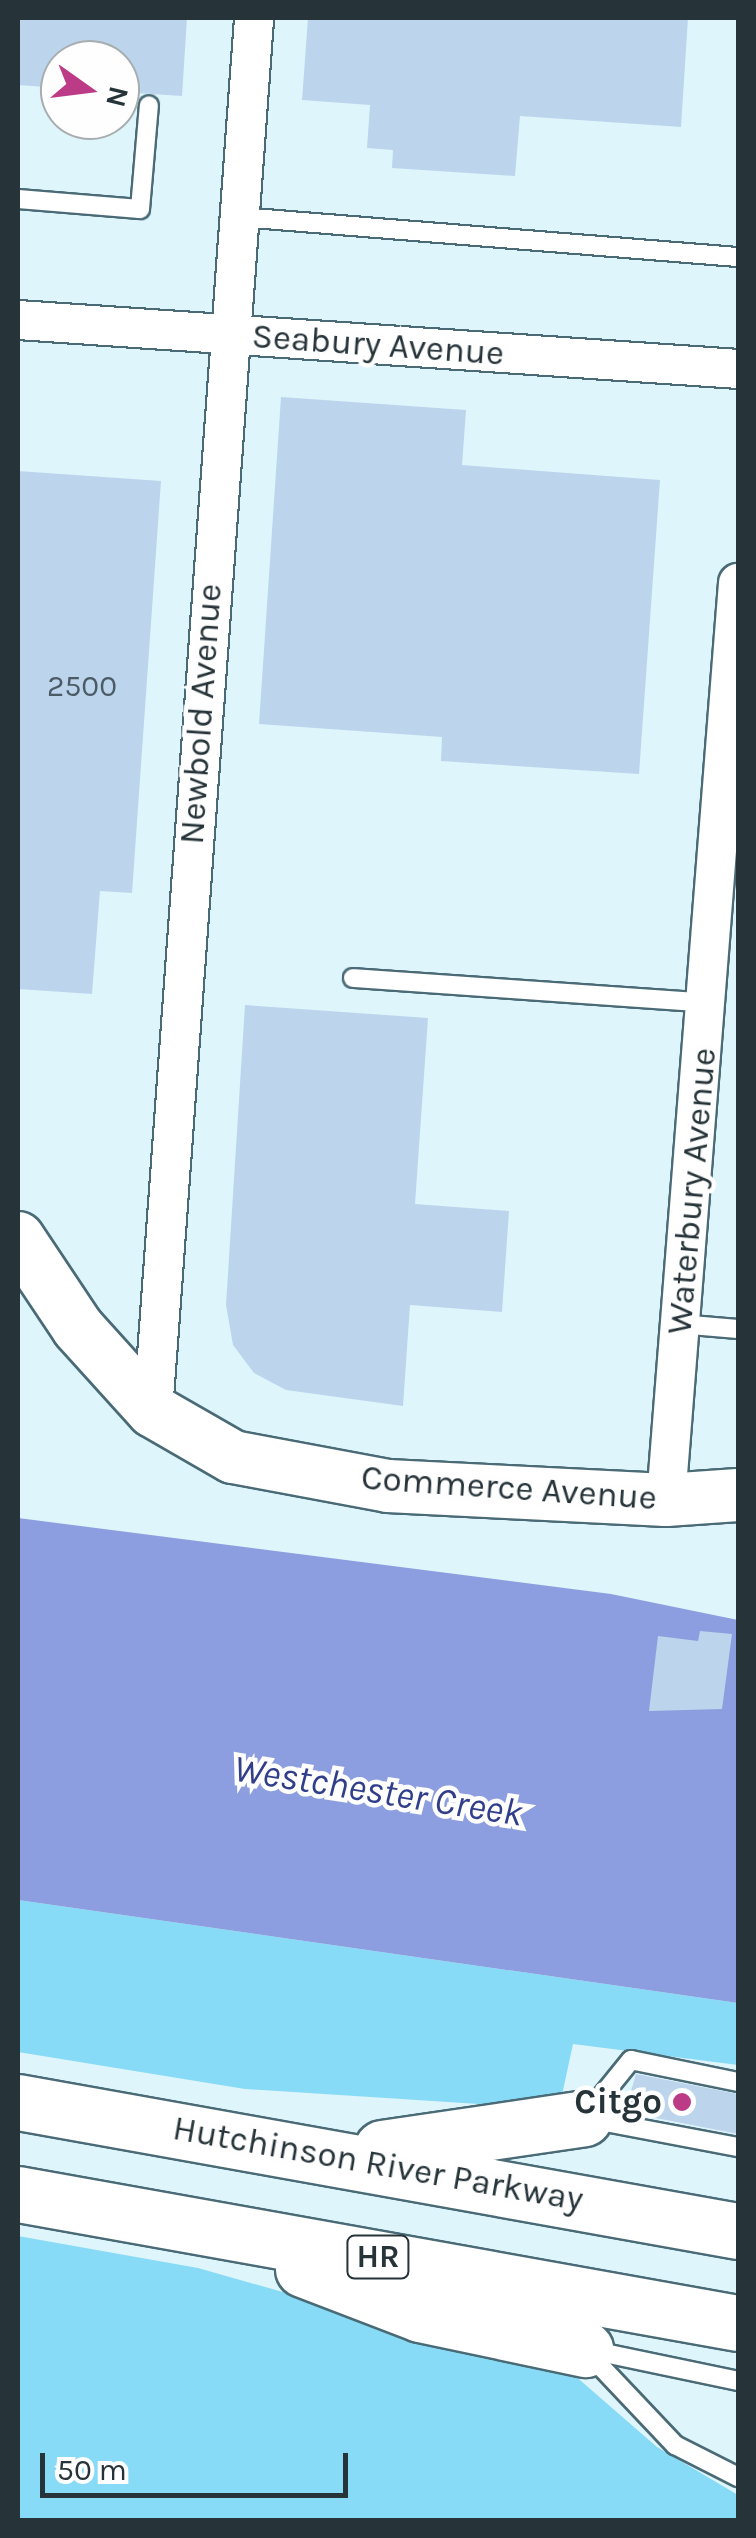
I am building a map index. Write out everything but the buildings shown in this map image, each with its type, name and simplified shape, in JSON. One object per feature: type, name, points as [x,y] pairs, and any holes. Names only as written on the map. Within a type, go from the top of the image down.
[{"type":"highway","name":"Hutchinson River Parkway","points":[[18,2102],[340,2155],[738,2231]]},
{"type":"highway","points":[[340,2155],[584,2118]]},
{"type":"highway","name":"HR","points":[[18,2194],[738,2323]]},
{"type":"highway","points":[[174,2220],[420,2314],[584,2349]]},
{"type":"main road","name":"Commerce Avenue","points":[[26,1268],[153,1410],[234,1457],[388,1486],[666,1500],[738,1495]]},
{"type":"street","name":"Newbold Avenue","points":[[153,1410],[254,18]]},
{"type":"street","name":"Seabury Avenue","points":[[18,320],[738,369]]},
{"type":"street","name":"Waterbury Avenue","points":[[666,1500],[678,1324],[710,1002],[738,583]]},
{"type":"lane","points":[[18,199],[140,209],[149,105]]},
{"type":"lane","points":[[240,216],[738,257]]},
{"type":"lane","points":[[353,978],[710,1002]]},
{"type":"lane","points":[[678,1324],[738,1329]]},
{"type":"lane","points":[[738,2082],[631,2060],[584,2118],[738,2147]]},
{"type":"lane","points":[[584,2349],[738,2382]]},
{"type":"lane","points":[[584,2349],[675,2445],[738,2477]]},
{"type":"shaded area","points":[[18,1900],[738,2003],[738,2065],[573,2044],[559,2109],[245,2089],[18,2052]]},
{"type":"shaded area","points":[[18,2236],[198,2268],[573,2374],[657,2447],[738,2495],[738,2520],[18,2520]]},
{"type":"water","name":"Westchester Creek","points":[[18,1518],[611,1594],[738,1620],[738,2003],[18,1900]]},
{"type":"place","name":"Citgo","points":[[682,2102]]}]
